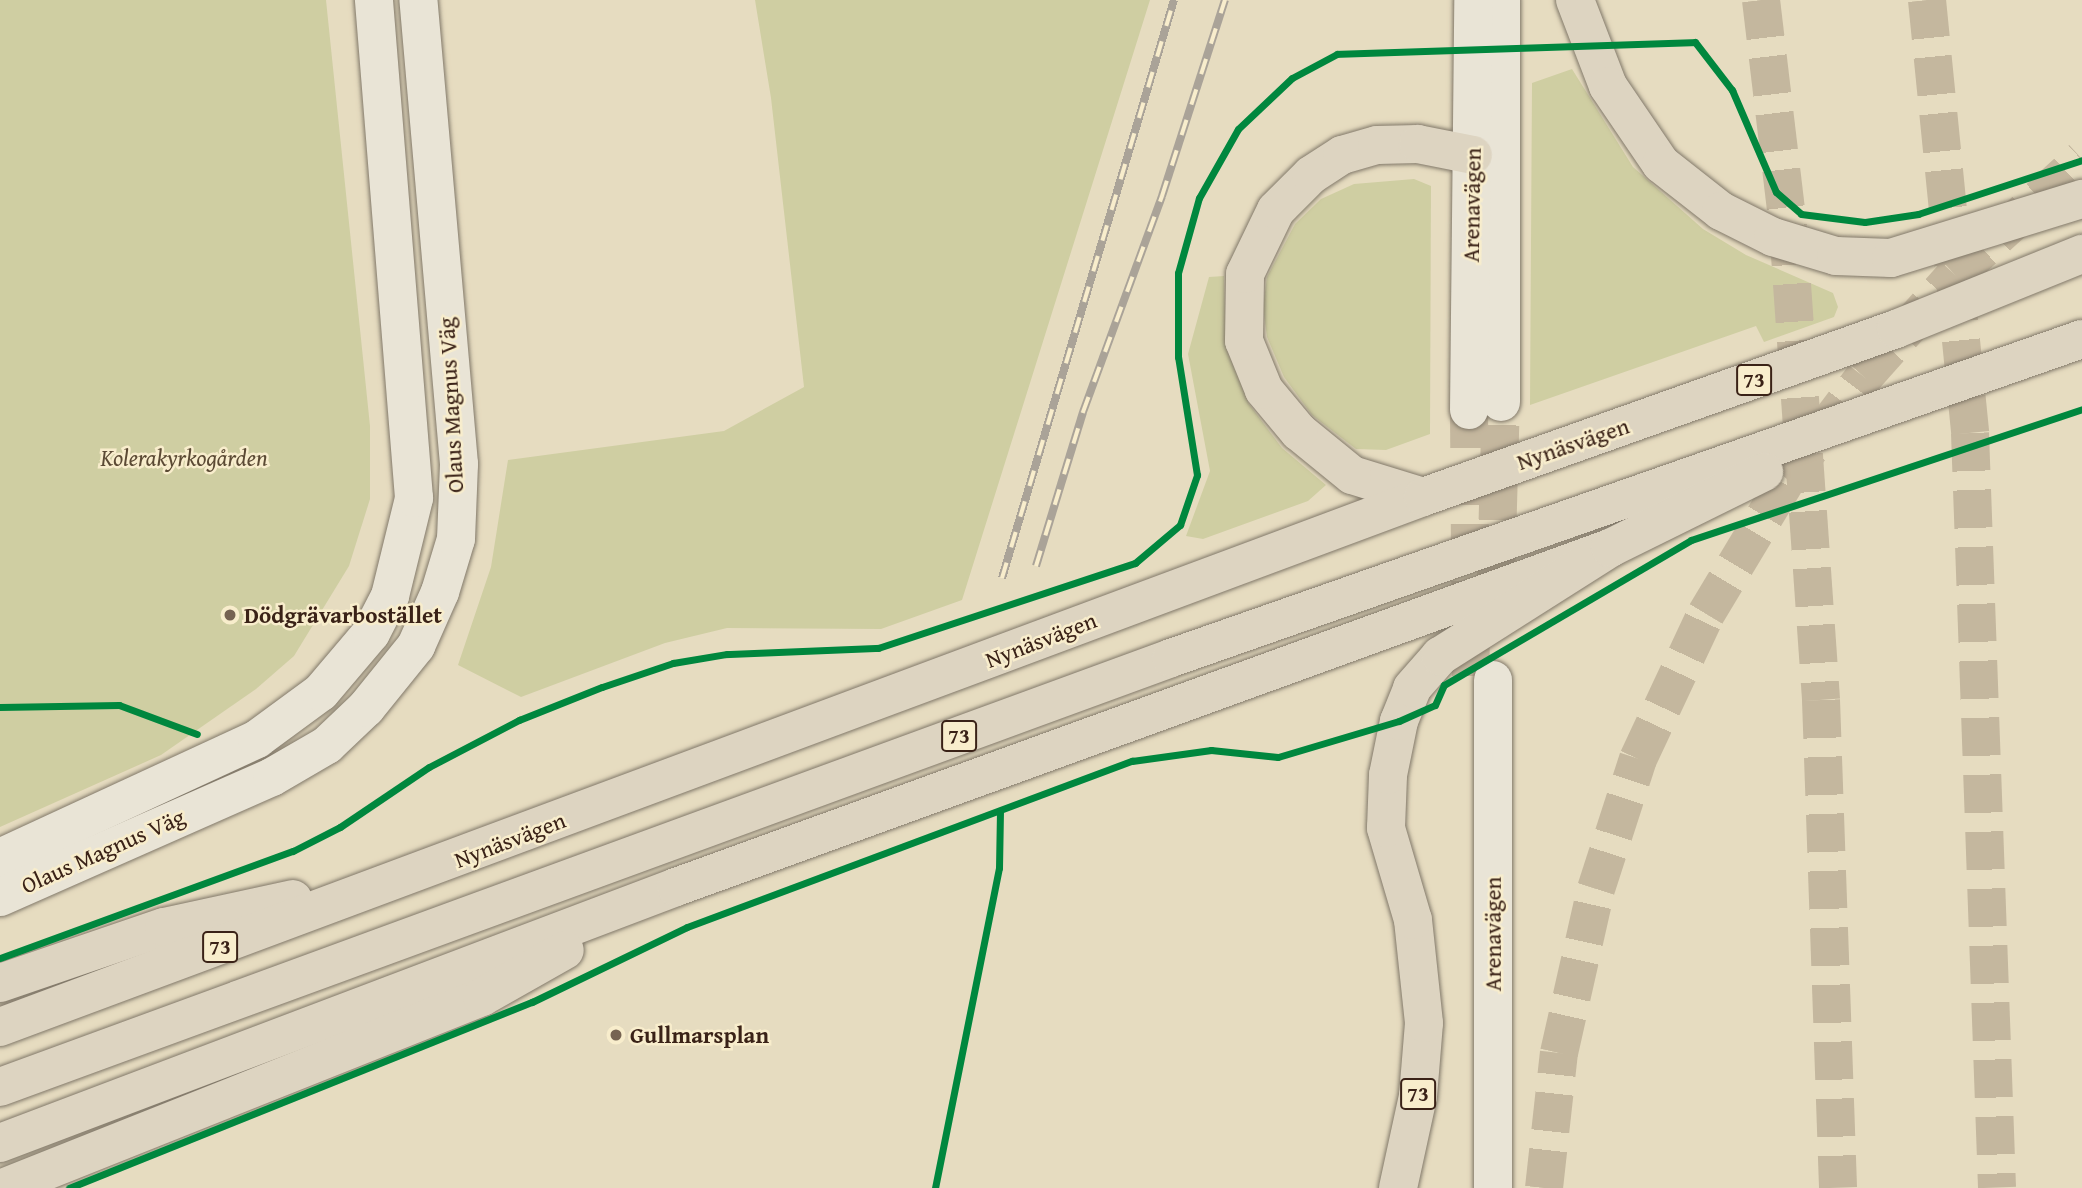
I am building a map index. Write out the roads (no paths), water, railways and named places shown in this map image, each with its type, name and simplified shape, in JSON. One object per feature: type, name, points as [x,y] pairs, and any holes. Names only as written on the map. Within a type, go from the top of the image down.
[{"type":"highway","points":[[1575,0],[1608,86],[1661,163],[1721,211],[1773,237],[1836,256],[1891,258],[2082,199]]},
{"type":"highway","points":[[1423,497],[1352,475],[1299,432],[1264,390],[1244,341],[1245,274],[1276,210],[1311,175],[1342,155],[1377,145],[1418,144],[1473,155]]},
{"type":"highway","name":"Nynäsvägen","points":[[0,1027],[439,867],[1423,497],[1896,329],[2082,254]]},
{"type":"highway","name":"73","points":[[0,1087],[1171,658],[2082,339]]},
{"type":"highway","points":[[0,1143],[128,1097],[676,887],[1610,548],[1921,395]]},
{"type":"highway","name":"73","points":[[1398,1188],[1418,1096],[1424,1023],[1413,920],[1386,828],[1388,775],[1399,721],[1412,688],[1440,656],[1610,548]]},
{"type":"highway","points":[[0,983],[164,927],[439,867]]},
{"type":"highway","points":[[3,1188],[482,997],[676,887]]},
{"type":"main road","name":"Olaus Magnus Väg","points":[[4,875],[257,739],[321,692],[370,633],[390,596],[414,498],[374,0]]},
{"type":"main road","name":"Olaus Magnus Väg","points":[[4,875],[272,777],[327,745],[366,708],[416,646],[440,592],[456,539],[460,464],[418,0]]},
{"type":"main road","name":"Arenavägen","points":[[1473,0],[1473,155],[1485,406],[1501,0]]},
{"type":"main road","name":"Arenavägen","points":[[1470,1188],[1482,685],[1493,1188]]},
{"type":"tunnel","points":[[1761,0],[1788,227],[1821,700],[1838,1188]]},
{"type":"tunnel","points":[[1927,0],[1970,433],[1997,1188]]},
{"type":"tunnel","points":[[1544,1188],[1559,1053],[1596,889],[1638,759],[1706,614],[1787,479],[1864,377],[1955,275],[2082,159]]},
{"type":"tunnel","points":[[1496,577],[1501,402]]},
{"type":"tunnel","points":[[1469,410],[1471,691]]},
{"type":"railway","points":[[1002,578],[1174,0]]},
{"type":"railway","points":[[1036,566],[1083,412],[1162,196],[1225,0]]},
{"type":"place","name":"Dödgrävarbostället","points":[[230,615]]},
{"type":"place","name":"Gullmarsplan","points":[[616,1035]]},
{"type":"park label","name":"Kolerakyrkogården","points":[[184,458]]}]
